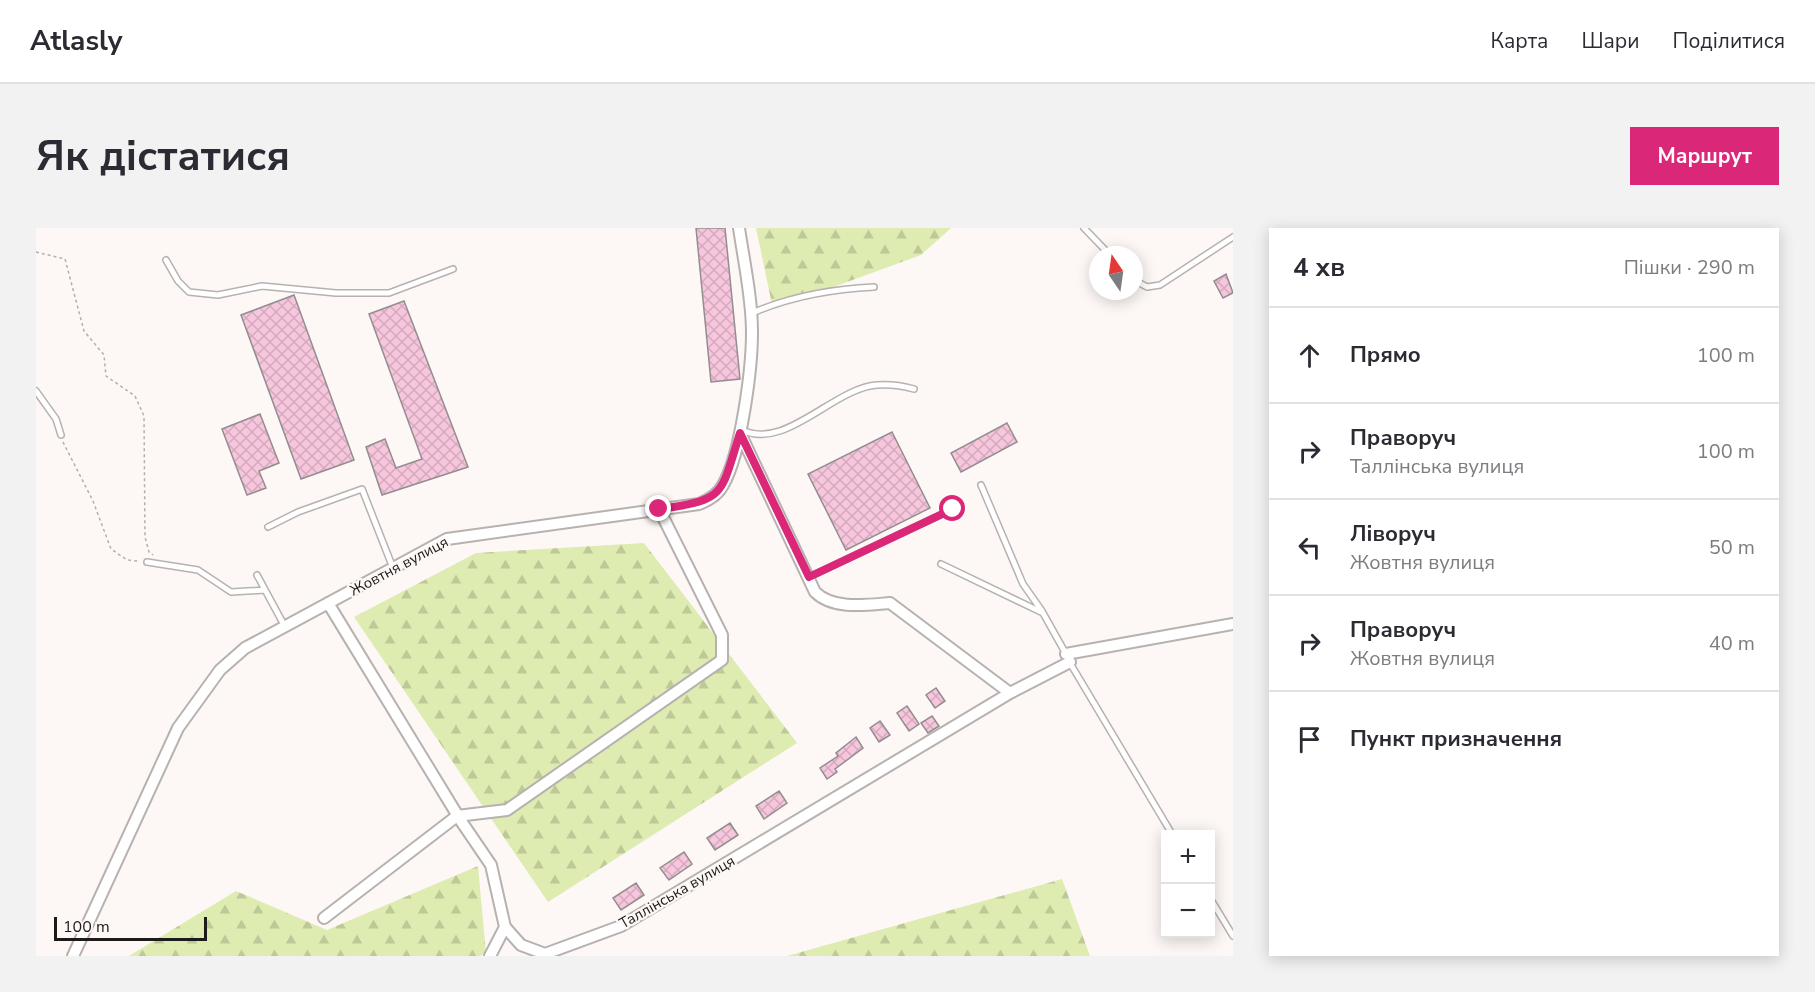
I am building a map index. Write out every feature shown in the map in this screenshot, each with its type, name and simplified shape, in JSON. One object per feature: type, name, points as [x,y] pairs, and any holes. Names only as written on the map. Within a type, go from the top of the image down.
[{"type":"street","name":"Жовтня вулиця","points":[[73,956],[178,728],[220,670],[245,648],[447,539],[461,535],[699,504],[712,498],[723,485],[740,431],[751,354],[750,314],[739,228]]},
{"type":"street","points":[[740,431],[815,592],[823,600],[857,606],[890,603],[1010,693]]},
{"type":"street","points":[[324,918],[457,816],[507,810],[722,660],[722,635],[659,509]]},
{"type":"street","points":[[328,603],[457,816],[491,864],[505,927],[490,956]]},
{"type":"street","name":"Таллінська вулиця","points":[[505,927],[520,945],[545,954],[621,926],[1068,658],[1233,624]]},
{"type":"lane","points":[[1084,228],[1101,246]]},
{"type":"lane","points":[[1143,285],[1147,287],[1160,285],[1233,237]]},
{"type":"lane","points":[[166,260],[178,281],[189,292],[218,295],[262,286],[336,293],[389,293],[453,269]]},
{"type":"lane","points":[[750,314],[777,302],[827,290],[873,287]]},
{"type":"lane","points":[[740,431],[753,435],[778,432],[850,393],[876,384],[914,389]]},
{"type":"lane","points":[[36,391],[56,419],[61,435]]},
{"type":"lane","points":[[981,485],[1023,584],[1043,613],[1170,830]]},
{"type":"lane","points":[[268,527],[298,512],[363,489],[393,568]]},
{"type":"lane","points":[[809,577],[953,509]]},
{"type":"lane","points":[[147,562],[198,570],[231,592],[265,590]]},
{"type":"lane","points":[[941,564],[1043,613]]},
{"type":"lane","points":[[257,575],[284,625]]},
{"type":"lane","points":[[1215,906],[1233,936]]},
{"type":"path","points":[[36,252],[65,259],[84,331],[104,356],[106,376],[128,388],[141,406],[144,416],[145,537],[149,552],[163,563]]},
{"type":"path","points":[[61,435],[72,464],[93,501],[111,549],[128,560],[147,562]]},
{"type":"green space","points":[[756,228],[951,228],[921,255],[773,309]]},
{"type":"green space","points":[[644,543],[797,743],[548,902],[354,617],[476,553]]},
{"type":"green space","points":[[478,866],[486,953],[480,956],[129,956],[236,891],[327,930]]},
{"type":"green space","points":[[1062,879],[1090,956],[787,956]]},
{"type":"building","points":[[696,228],[725,228],[740,379],[711,382]]},
{"type":"building","points":[[1226,274],[1233,293],[1223,298],[1214,281]]},
{"type":"building","points":[[294,295],[354,460],[301,479],[241,315]]},
{"type":"building","points":[[404,301],[468,467],[382,495],[366,447],[385,439],[396,468],[422,459],[369,314]]},
{"type":"building","points":[[260,414],[279,463],[259,471],[266,488],[247,495],[222,429]]},
{"type":"building","points":[[1007,423],[1017,442],[961,472],[951,453]]},
{"type":"building","points":[[892,432],[930,508],[846,550],[808,474]]},
{"type":"building","points":[[936,688],[945,701],[935,708],[926,695]]},
{"type":"building","points":[[907,706],[919,724],[909,731],[897,713]]},
{"type":"building","points":[[932,716],[939,726],[928,733],[921,723]]},
{"type":"building","points":[[880,721],[890,735],[879,742],[870,728]]},
{"type":"building","points":[[856,737],[863,748],[835,769],[837,772],[827,779],[820,768],[838,756],[836,753]]},
{"type":"building","points":[[779,791],[787,803],[764,819],[756,806]]},
{"type":"building","points":[[730,823],[738,835],[715,850],[707,838]]},
{"type":"building","points":[[684,852],[692,864],[669,880],[660,868]]},
{"type":"building","points":[[636,883],[644,895],[621,910],[613,898]]},
{"type":"route","points":[[659,509],[699,504],[712,498],[723,485],[740,433],[809,577],[953,509]]}]
